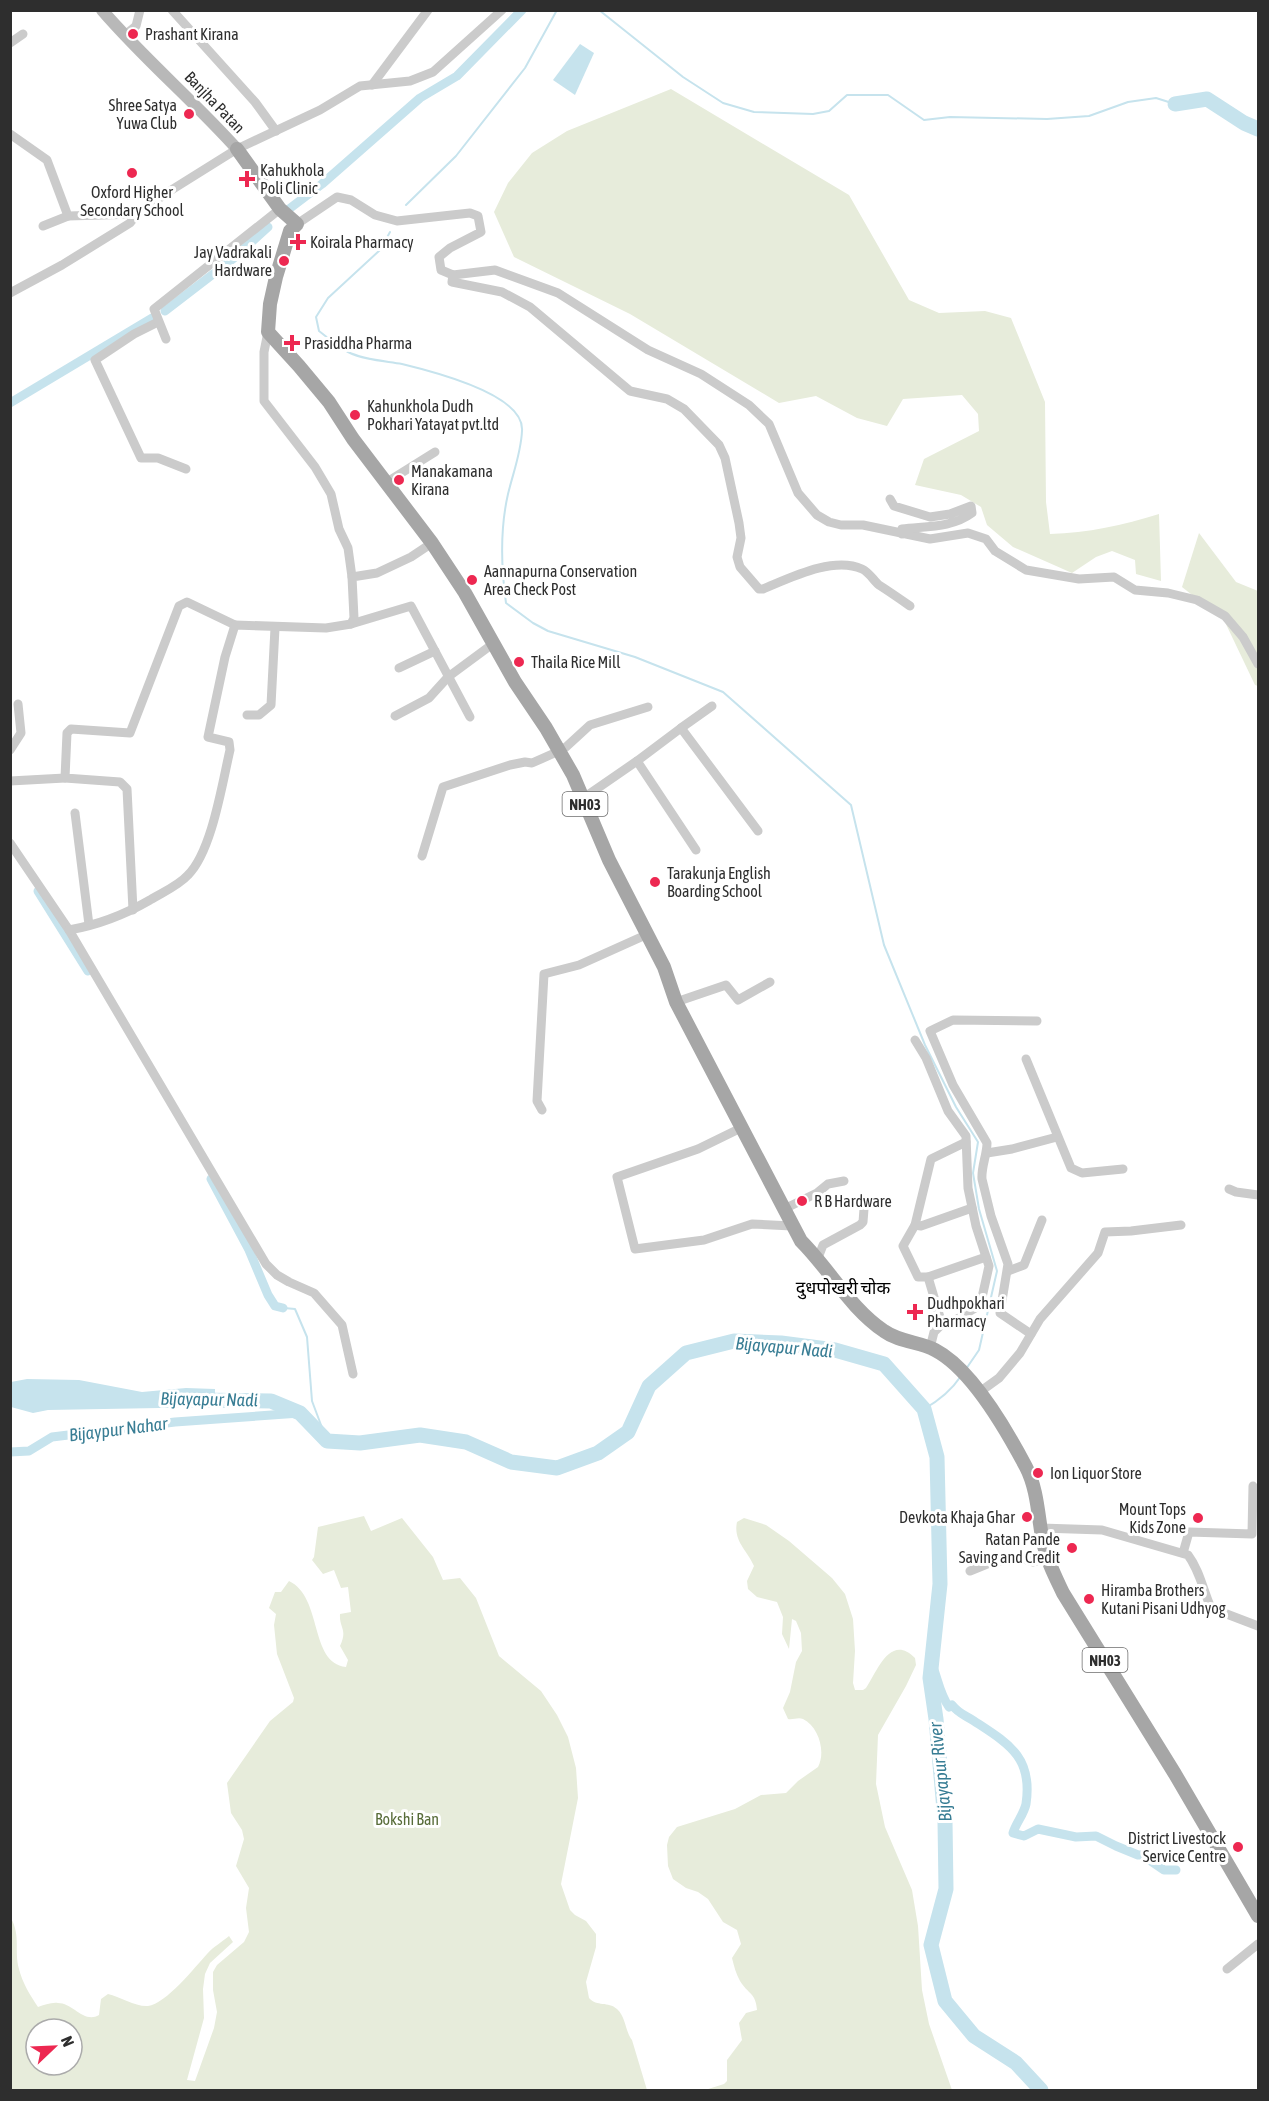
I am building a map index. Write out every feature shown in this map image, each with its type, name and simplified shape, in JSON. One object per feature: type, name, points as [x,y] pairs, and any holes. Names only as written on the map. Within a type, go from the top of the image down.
[{"type":"main road","name":"Banjha Patan","points":[[102,10],[124,36],[208,116],[237,149],[280,209],[297,224]]},
{"type":"main road","points":[[268,332],[270,304],[276,276],[290,231],[297,224]]},
{"type":"main road","name":"NH03","points":[[268,332],[329,402],[432,543],[465,593],[515,682],[559,750],[573,775],[609,861],[664,967],[676,1002],[801,1241],[818,1257],[829,1275],[883,1331],[930,1348],[951,1361],[981,1391],[1028,1470],[1035,1492],[1049,1567],[1069,1604],[1175,1774],[1258,1916]]},
{"type":"street","points":[[124,36],[136,26],[140,10]]},
{"type":"street","points":[[172,10],[255,102],[276,131]]},
{"type":"street","points":[[372,85],[428,10]]},
{"type":"street","points":[[10,293],[62,265],[130,223],[137,214],[237,149],[320,110],[360,87],[410,81],[433,72],[502,10]]},
{"type":"street","points":[[10,43],[23,34]]},
{"type":"street","points":[[10,134],[47,160],[68,216]]},
{"type":"street","points":[[297,224],[337,197],[351,200],[375,215],[397,221],[470,213],[478,216],[481,232],[450,248],[439,257],[441,270],[453,275],[495,270],[558,292],[648,350],[701,374],[749,405],[769,424],[798,492],[817,515],[829,522],[841,525],[863,525],[930,538],[968,533],[986,539],[995,551],[1026,570],[1079,579],[1114,577],[1135,590],[1168,592],[1197,600],[1225,616],[1243,637],[1258,664]]},
{"type":"street","points":[[166,339],[154,309],[280,209]]},
{"type":"street","points":[[43,226],[68,216],[137,214]]},
{"type":"street","points":[[453,275],[452,282],[502,292],[530,307],[630,391],[667,399],[684,409],[719,445],[722,452],[739,523],[741,538],[737,556],[740,567],[759,589],[814,569],[851,567],[864,569],[878,584],[910,606]]},
{"type":"street","points":[[158,322],[134,334],[94,360],[141,458],[158,458],[186,469]]},
{"type":"street","points":[[268,332],[264,352],[264,401],[315,467],[331,494],[339,529],[348,548],[354,618],[351,624]]},
{"type":"street","points":[[387,482],[435,452]]},
{"type":"street","points":[[890,499],[894,506],[930,517],[951,514],[971,506],[972,513],[966,518],[945,525],[902,529],[902,534]]},
{"type":"street","points":[[352,577],[377,573],[411,557],[432,543]]},
{"type":"street","points":[[65,778],[69,731],[130,733],[179,606],[187,602],[235,625],[275,628],[326,628],[351,624],[411,606],[470,717]]},
{"type":"street","points":[[69,930],[133,910],[182,882],[196,864],[208,839],[230,750],[229,742],[208,737],[225,657],[235,625]]},
{"type":"street","points":[[247,716],[259,715],[271,705],[275,628]]},
{"type":"street","points":[[395,716],[429,698],[448,677],[494,643]]},
{"type":"street","points":[[399,668],[435,651]]},
{"type":"street","points":[[10,750],[21,734],[18,704]]},
{"type":"street","points":[[582,799],[637,762],[712,706]]},
{"type":"street","points":[[422,856],[442,788],[510,765],[532,763],[566,747],[590,725],[648,707]]},
{"type":"street","points":[[681,728],[758,831]]},
{"type":"street","points":[[637,762],[696,850]]},
{"type":"street","points":[[10,781],[65,778],[120,782],[127,789],[133,910]]},
{"type":"street","points":[[75,813],[89,925]]},
{"type":"street","points":[[10,843],[69,930],[266,1264],[283,1278],[314,1293],[342,1325],[353,1374]]},
{"type":"street","points":[[542,1110],[537,1101],[544,974],[579,965],[648,934]]},
{"type":"street","points":[[676,1002],[726,985],[738,1000],[770,982]]},
{"type":"street","points":[[1031,1334],[1000,1313],[1008,1264],[991,1216],[982,1179],[981,1173],[987,1153],[987,1143],[953,1085],[930,1031],[953,1020],[1037,1021]]},
{"type":"street","points":[[915,1040],[926,1058],[948,1111],[966,1136],[968,1188],[989,1266],[978,1307],[952,1322],[942,1324],[933,1332],[930,1348]]},
{"type":"street","points":[[1026,1059],[1057,1137],[1073,1170],[1083,1173],[1122,1169]]},
{"type":"street","points":[[742,1127],[698,1149],[617,1177],[635,1249],[704,1240],[752,1224],[792,1226]]},
{"type":"street","points":[[987,1153],[1057,1137]]},
{"type":"street","points":[[966,1143],[932,1159],[915,1226],[903,1246],[918,1277],[928,1277],[986,1257]]},
{"type":"street","points":[[784,1209],[817,1193],[828,1184],[844,1181]]},
{"type":"street","points":[[1228,1189],[1258,1195]]},
{"type":"street","points":[[915,1226],[921,1226],[972,1208]]},
{"type":"street","points":[[818,1257],[823,1245],[863,1222],[864,1209]]},
{"type":"street","points":[[1008,1271],[1024,1265],[1042,1221]]},
{"type":"street","points":[[981,1391],[999,1378],[1020,1353],[1040,1319],[1098,1253],[1105,1232],[1181,1225]]},
{"type":"street","points":[[928,1277],[942,1324]]},
{"type":"street","points":[[1183,1553],[1189,1532],[1252,1534],[1254,1486]]},
{"type":"street","points":[[1041,1528],[1102,1530],[1188,1555],[1196,1566],[1202,1587],[1212,1608],[1258,1626]]},
{"type":"street","points":[[970,1571],[992,1563],[1021,1558],[1033,1562],[1047,1558]]},
{"type":"street","points":[[1227,1969],[1258,1944]]},
{"type":"green space","points":[[671,89],[849,195],[909,300],[939,313],[985,311],[1011,318],[1045,402],[1046,502],[1050,534],[1105,528],[1159,514],[1161,581],[1136,574],[1135,560],[1112,551],[1096,557],[1072,573],[1013,547],[987,525],[981,507],[961,495],[915,485],[924,459],[979,431],[978,414],[962,395],[903,399],[887,426],[857,418],[816,396],[779,403],[630,314],[514,257],[494,212],[508,183],[532,153],[567,131]]},
{"type":"green space","points":[[1199,533],[1236,582],[1258,591],[1258,686],[1255,685],[1224,620],[1182,587]]},
{"type":"green space","name":"Bokshi Ban","points":[[364,1516],[371,1531],[402,1518],[433,1557],[443,1580],[460,1578],[476,1598],[499,1656],[541,1691],[557,1715],[568,1737],[576,1768],[578,1798],[561,1884],[570,1910],[586,1921],[596,1934],[596,1947],[586,1982],[589,1998],[595,2002],[610,2005],[620,2012],[632,2040],[647,2090],[11,2090],[11,1918],[17,1937],[20,1974],[38,2007],[53,2003],[63,2004],[88,2017],[99,2015],[101,1999],[108,1994],[138,2005],[155,2004],[188,1976],[209,1951],[229,1936],[233,1942],[210,1963],[205,1974],[204,2018],[187,2080],[195,2081],[214,2028],[217,2012],[213,1972],[217,1965],[244,1942],[249,1932],[246,1908],[249,1888],[236,1866],[244,1839],[242,1830],[231,1813],[227,1783],[270,1721],[293,1702],[294,1698],[277,1654],[274,1625],[276,1614],[269,1608],[275,1592],[281,1592],[289,1581],[300,1589],[307,1601],[326,1654],[334,1663],[346,1667],[348,1660],[340,1646],[343,1632],[340,1614],[351,1612],[348,1587],[341,1588],[334,1570],[323,1574],[312,1560],[318,1527]]},
{"type":"green space","points":[[744,1518],[766,1525],[789,1541],[832,1578],[845,1594],[853,1619],[855,1651],[853,1683],[855,1690],[866,1688],[891,1652],[906,1651],[915,1658],[916,1665],[906,1686],[878,1735],[876,1784],[885,1827],[912,1890],[918,1926],[922,1990],[929,2024],[952,2090],[705,2090],[727,2081],[727,2060],[742,2040],[739,2023],[746,2013],[757,2010],[753,1997],[736,1973],[732,1958],[741,1944],[737,1930],[723,1922],[708,1899],[673,1879],[668,1866],[669,1837],[677,1827],[735,1809],[761,1795],[786,1793],[818,1767],[821,1754],[820,1740],[809,1723],[799,1718],[788,1719],[783,1708],[790,1692],[796,1662],[802,1651],[801,1633],[796,1621],[792,1619],[789,1649],[782,1634],[783,1617],[777,1602],[757,1597],[748,1589],[747,1581],[754,1566],[739,1540],[736,1529],[737,1522]]},
{"type":"water","points":[[580,44],[594,53],[575,95],[553,80]]},
{"type":"water","points":[[27,1379],[79,1380],[142,1392],[186,1388],[215,1389],[215,1407],[48,1410],[33,1413],[11,1407],[11,1382]]},
{"type":"waterway","points":[[289,209],[322,184],[420,98],[457,76],[522,10]]},
{"type":"waterway","points":[[406,205],[456,156],[525,68],[557,10]]},
{"type":"waterway","points":[[599,10],[683,77],[723,103],[754,112],[813,114],[829,111],[847,95],[888,95],[924,120],[950,117],[1047,119],[1089,116],[1128,102],[1156,98],[1175,104]]},
{"type":"waterway","points":[[1175,104],[1207,99],[1244,123],[1258,129]]},
{"type":"waterway","points":[[165,311],[234,258],[268,227]]},
{"type":"waterway","points":[[390,232],[380,250],[328,298],[316,317],[319,331],[354,355],[416,367],[474,386],[509,406],[519,418],[521,439],[505,507],[503,534],[502,562],[506,603],[548,631],[635,657],[723,692],[851,805],[884,945],[925,1045],[956,1107],[978,1142],[973,1173],[979,1209],[997,1271],[979,1350],[966,1369]]},
{"type":"waterway","points":[[10,403],[152,318]]},
{"type":"waterway","points":[[38,891],[88,971]]},
{"type":"waterway","points":[[211,1179],[249,1250],[268,1295],[275,1306],[283,1308]]},
{"type":"waterway","points":[[284,1308],[295,1309],[307,1337],[312,1401],[327,1441]]},
{"type":"waterway","name":"Bijayapur Nadi","points":[[196,1400],[271,1401],[300,1413],[327,1441],[360,1443],[420,1435],[466,1442],[511,1462],[557,1468],[598,1453],[628,1432],[649,1386],[686,1353],[734,1341],[781,1343],[835,1350],[884,1364],[924,1409],[937,1457],[940,1584],[930,1678],[945,1821],[946,1889],[931,1945],[945,2001],[974,2036],[1016,2063],[1041,2090]]},
{"type":"waterway","points":[[924,1409],[945,1395],[961,1376]]},
{"type":"waterway","name":"Bijaypur Nahar","points":[[10,1452],[29,1451],[52,1437],[175,1422],[300,1413]]},
{"type":"waterway","points":[[931,1662],[949,1707],[952,1705],[998,1737],[1008,1745],[1022,1763],[1026,1774],[1026,1804],[1013,1833],[1024,1836],[1038,1829],[1076,1837],[1096,1836],[1142,1855],[1164,1870],[1176,1870]]},
{"type":"place","name":"Prashant Kirana","points":[[133,34]]},
{"type":"place","name":"Shree Satya Yuwa Club","points":[[189,114]]},
{"type":"place","name":"Oxford Higher Secondary School","points":[[132,173]]},
{"type":"place","name":"Kahukhola Poli Clinic","points":[[247,179]]},
{"type":"place","name":"Koirala Pharmacy","points":[[298,242]]},
{"type":"place","name":"Jay Vadrakali Hardware","points":[[284,261]]},
{"type":"place","name":"Prasiddha Pharma","points":[[292,343]]},
{"type":"place","name":"Kahunkhola Dudh Pokhari Yatayat pvt.ltd","points":[[355,415]]},
{"type":"place","name":"Manakamana Kirana","points":[[399,480]]},
{"type":"place","name":"Aannapurna Conservation Area Check Post","points":[[472,580]]},
{"type":"place","name":"Thaila Rice Mill","points":[[519,662]]},
{"type":"place","name":"Tarakunja English Boarding School","points":[[655,882]]},
{"type":"place","name":"R B Hardware","points":[[802,1201]]},
{"type":"place","name":"Dudhpokhari Pharmacy","points":[[915,1312]]},
{"type":"place","name":"Ion Liquor Store","points":[[1038,1473]]},
{"type":"place","name":"Devkota Khaja Ghar","points":[[1027,1517]]},
{"type":"place","name":"Mount Tops Kids Zone","points":[[1198,1518]]},
{"type":"place","name":"Ratan Pande Saving and Credit","points":[[1072,1548]]},
{"type":"place","name":"Hiramba Brothers Kutani Pisani Udhyog","points":[[1089,1599]]},
{"type":"place","name":"District Livestock Service Centre","points":[[1238,1847]]},
{"type":"district","name":"दुधपोखरी चोक","points":[[843,1287]]},
{"type":"water label","name":"Bijayapur River","points":[[940,1772]]}]
